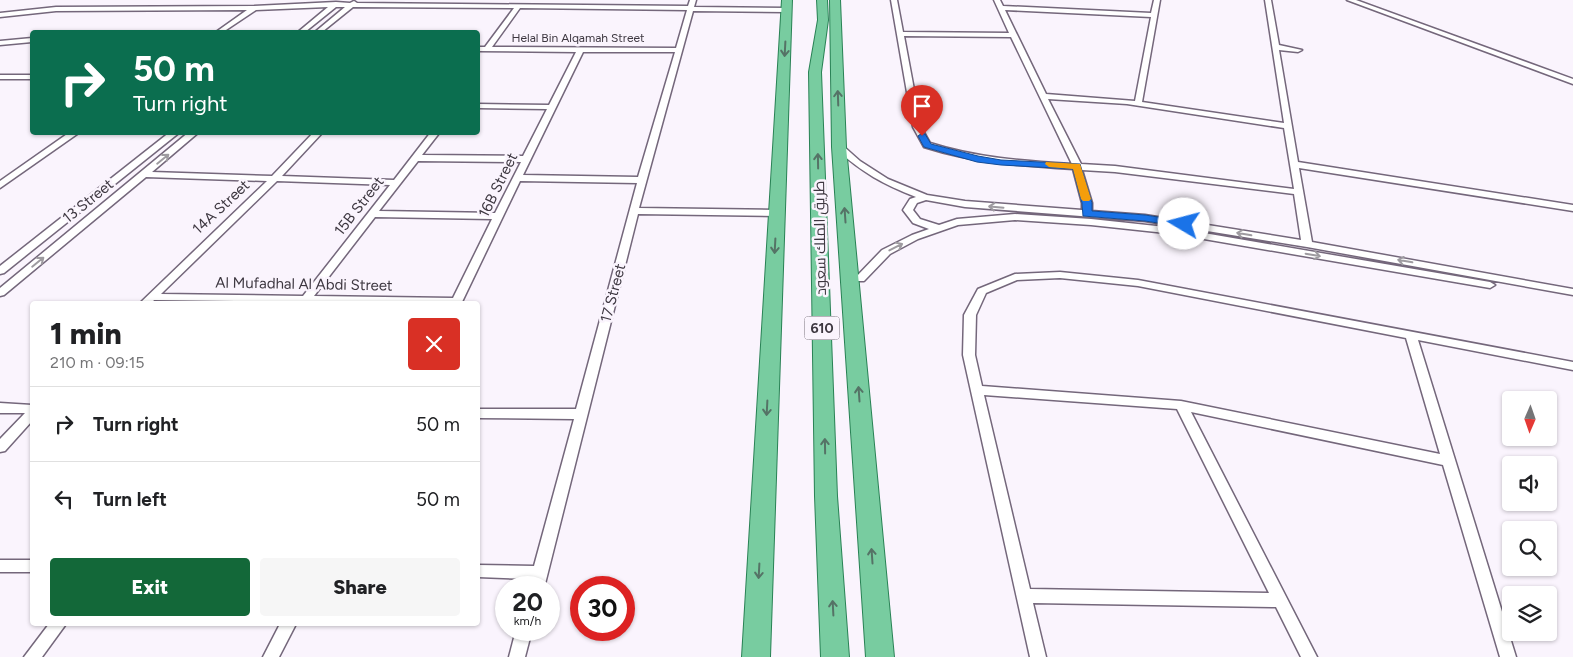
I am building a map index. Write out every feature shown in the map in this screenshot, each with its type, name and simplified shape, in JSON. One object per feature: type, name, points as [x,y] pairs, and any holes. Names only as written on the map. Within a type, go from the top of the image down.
[{"type":"main road","name":"طريق الملك سعود","points":[[822,0],[823,20],[815,72],[826,496],[835,657]]},
{"type":"main road","points":[[835,0],[839,147],[880,657]]},
{"type":"main road","points":[[756,657],[787,5]]},
{"type":"street","points":[[98,8],[113,0]]},
{"type":"street","points":[[321,30],[358,0]]},
{"type":"street","points":[[445,6],[451,0]]},
{"type":"street","name":"17 Street","points":[[539,576],[636,211],[642,180],[693,0]]},
{"type":"street","points":[[894,0],[917,127],[927,145],[960,155],[1001,162],[1077,166],[1180,176],[1297,192]]},
{"type":"street","points":[[1138,104],[1157,0]]},
{"type":"street","points":[[1268,0],[1297,192],[1307,244]]},
{"type":"street","points":[[1350,0],[1573,82]]},
{"type":"street","points":[[1366,0],[1573,74]]},
{"type":"street","points":[[0,15],[56,9],[254,8],[339,2],[352,5],[518,7],[691,8],[787,5]]},
{"type":"street","points":[[304,30],[339,2]]},
{"type":"street","points":[[1087,214],[1087,203],[1077,166],[999,4],[1154,15]]},
{"type":"street","points":[[487,49],[518,7]]},
{"type":"street","points":[[222,30],[254,8]]},
{"type":"street","points":[[900,34],[1014,35]]},
{"type":"street","points":[[0,43],[30,40]]},
{"type":"street","points":[[1275,47],[1298,50]]},
{"type":"street","name":"Helal Bin Alqamah Street","points":[[480,49],[678,50]]},
{"type":"street","name":"16B Street","points":[[456,301],[580,50]]},
{"type":"street","points":[[0,77],[30,76]]},
{"type":"street","points":[[1043,96],[1138,104],[1287,126]]},
{"type":"street","points":[[480,106],[551,107]]},
{"type":"street","points":[[0,185],[72,135]]},
{"type":"street","name":"13 Street","points":[[0,271],[172,135]]},
{"type":"street","name":"13 Street","points":[[0,293],[191,135]]},
{"type":"street","name":"14A Street","points":[[147,300],[274,179],[316,135]]},
{"type":"street","name":"15B Street","points":[[306,299],[434,135]]},
{"type":"street","points":[[839,147],[857,163],[885,181],[925,196],[965,204],[1145,218],[1307,244],[1573,292]]},
{"type":"street","points":[[416,158],[526,159]]},
{"type":"street","points":[[1293,164],[1573,208]]},
{"type":"street","points":[[145,174],[396,183]]},
{"type":"street","points":[[517,178],[642,180]]},
{"type":"street","points":[[925,196],[912,200],[908,210],[918,222],[939,228]]},
{"type":"street","points":[[636,211],[777,213]]},
{"type":"street","points":[[372,214],[498,216]]},
{"type":"street","points":[[860,279],[886,252],[916,237],[957,222],[1015,217],[1091,222],[1175,231],[1573,300]]},
{"type":"street","points":[[1038,657],[969,354],[970,315],[982,291],[1015,277],[1060,275],[1138,283],[1573,366]]},
{"type":"street","name":"Al Mufadhal Al Abdi Street","points":[[147,300],[306,299],[406,301]]},
{"type":"street","points":[[1412,335],[1508,657]]},
{"type":"street","points":[[977,390],[1181,405],[1449,461]]},
{"type":"street","points":[[1181,405],[1309,657]]},
{"type":"street","points":[[0,408],[30,409]]},
{"type":"street","points":[[480,413],[581,414]]},
{"type":"street","points":[[0,447],[30,416]]},
{"type":"street","points":[[0,566],[30,566]]},
{"type":"street","points":[[480,571],[540,573]]},
{"type":"street","points":[[1024,596],[1280,600]]},
{"type":"street","points":[[32,657],[56,626]]},
{"type":"street","points":[[271,657],[287,626]]},
{"type":"street","points":[[517,657],[521,641]]},
{"type":"slow traffic","points":[[1049,164],[1077,166],[1086,199]]},
{"type":"route","points":[[922,136],[927,145],[977,159],[1077,166],[1087,203],[1087,214],[1145,218],[1184,224]]}]
